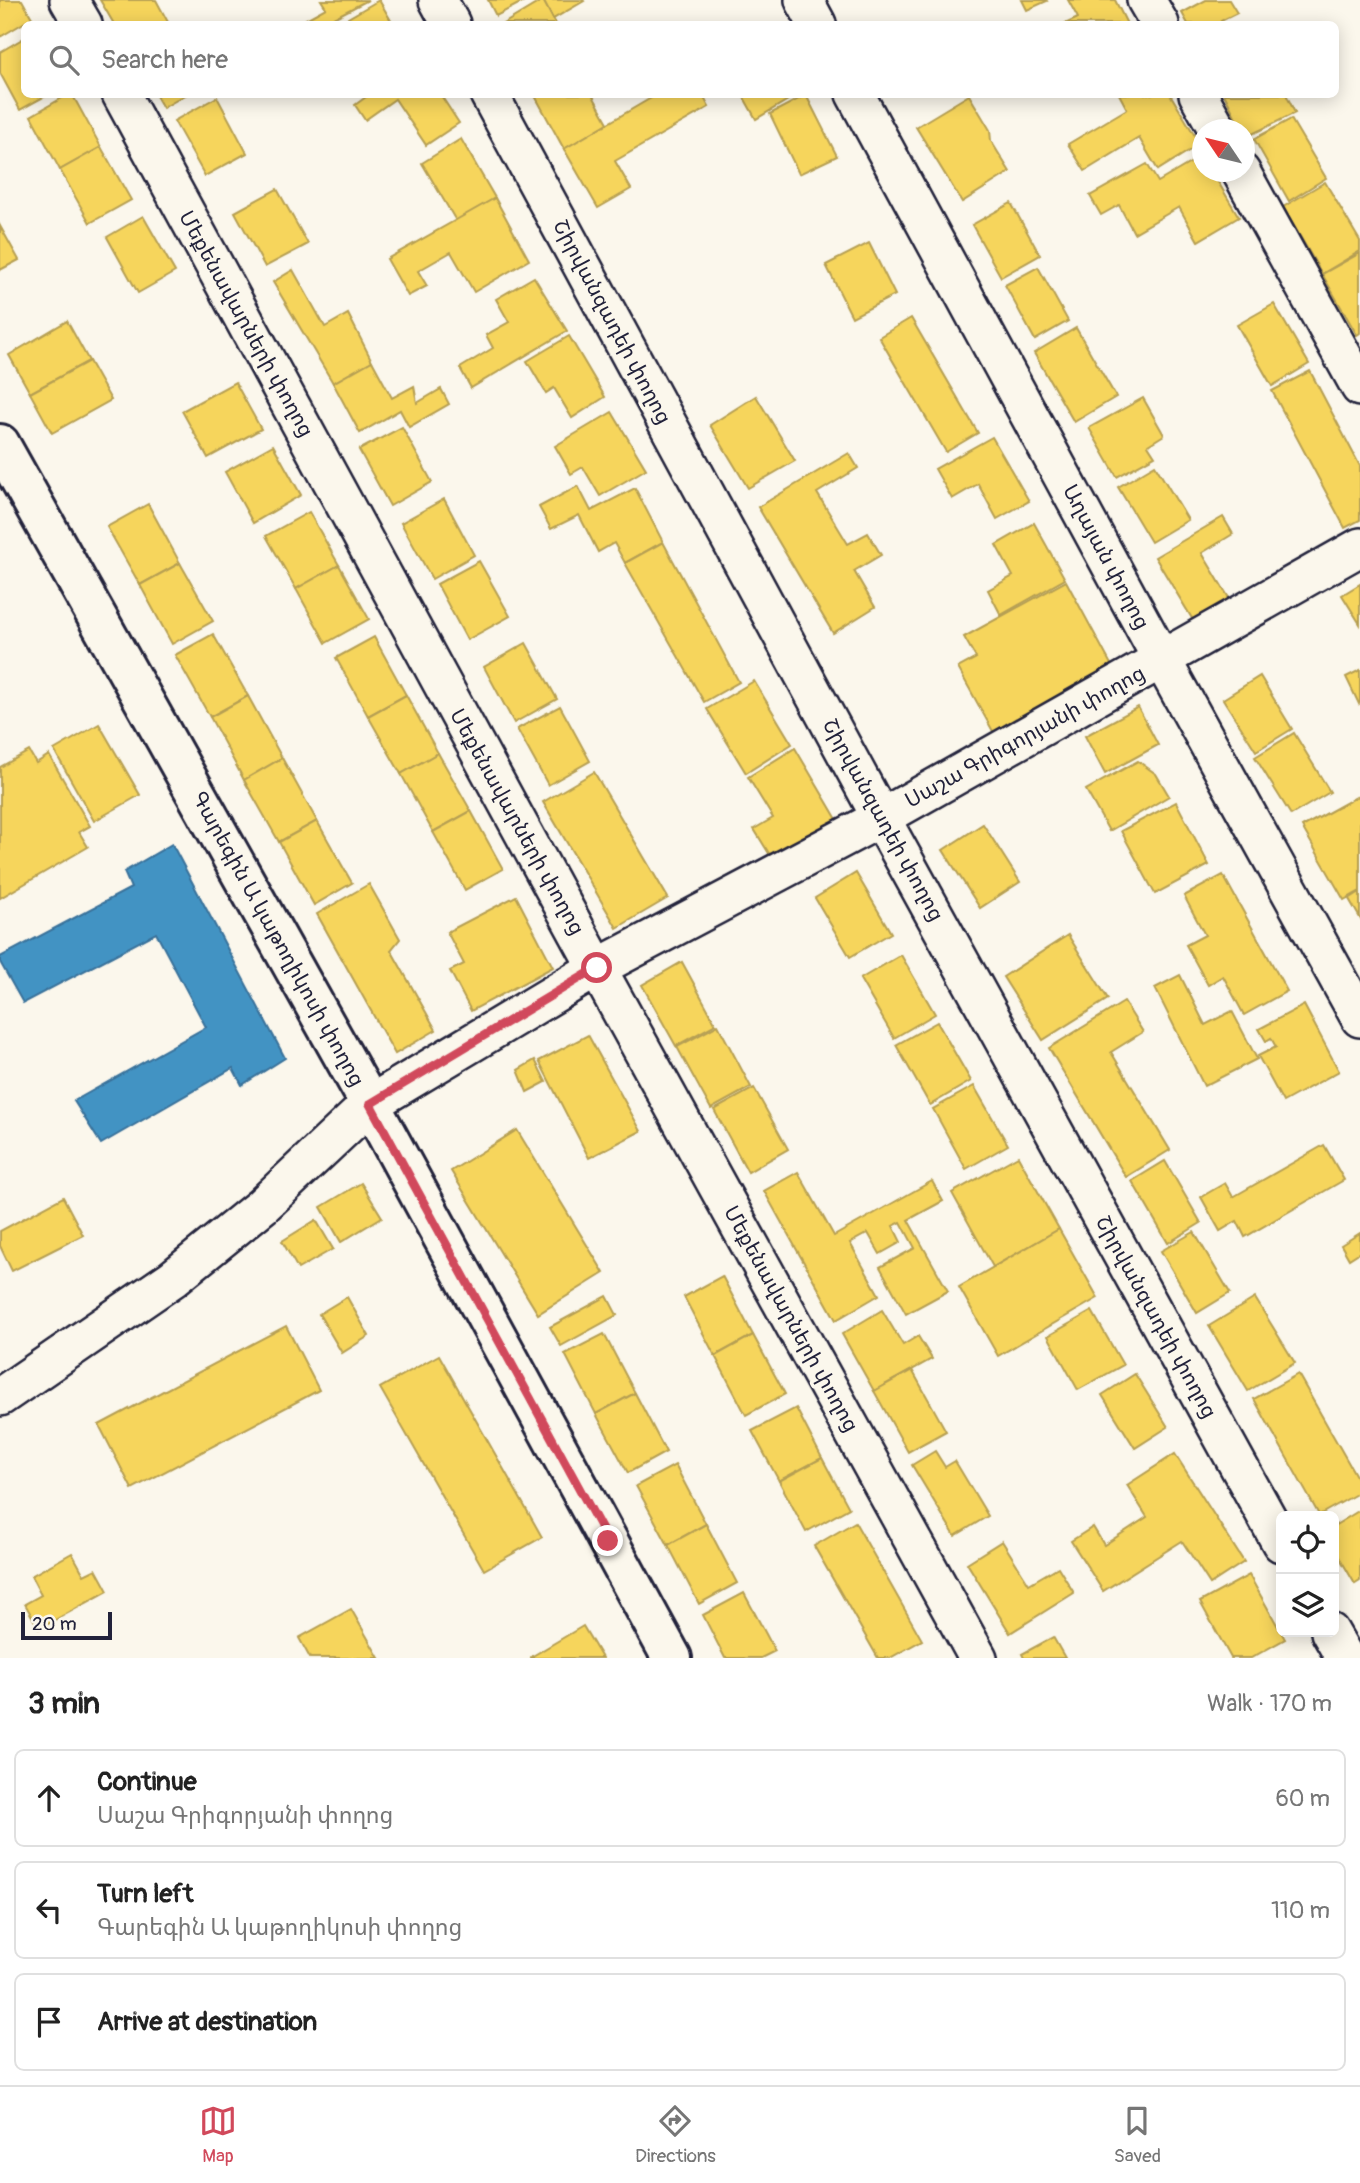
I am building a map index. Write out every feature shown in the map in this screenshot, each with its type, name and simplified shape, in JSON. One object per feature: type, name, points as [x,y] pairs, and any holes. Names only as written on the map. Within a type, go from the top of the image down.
[{"type":"street","points":[[69,0],[81,21]]},
{"type":"street","points":[[438,0],[449,21]]},
{"type":"street","points":[[804,0],[815,21]]},
{"type":"street","points":[[1146,0],[1158,21]]},
{"type":"street","name":"Մեքենավարների փողոց","points":[[123,98],[597,968],[978,1658]]},
{"type":"street","name":"Շիրվանզադեի փողոց","points":[[491,98],[881,818],[1276,1534]]},
{"type":"street","name":"Աղայան փողոց","points":[[857,98],[1360,1018]]},
{"type":"street","points":[[1200,98],[1212,119]]},
{"type":"street","points":[[1247,182],[1360,387]]},
{"type":"street","name":"Գարեգին Ա կաթողիկոսի փողոց","points":[[0,444],[370,1104],[672,1658]]},
{"type":"street","name":"Սաշա Գրիգորյանի փողոց","points":[[0,1397],[172,1279],[262,1206],[370,1104],[597,968],[881,818],[1360,547]]},
{"type":"street","points":[[1333,1637],[1345,1658]]},
{"type":"building: Homes","points":[[0,0],[22,0],[32,18],[21,21],[21,25],[0,37]]},
{"type":"building: Homes","points":[[100,0],[156,0],[167,21],[112,21]]},
{"type":"building: Homes","points":[[321,0],[368,0],[328,21],[307,21],[306,19],[326,8]]},
{"type":"building: Homes","points":[[379,0],[391,21],[350,21],[348,18]]},
{"type":"building: Homes","points":[[488,0],[526,0],[496,16]]},
{"type":"building: Homes","points":[[543,0],[554,21],[508,21]]},
{"type":"building: Homes","points":[[543,0],[583,0],[584,1],[553,19]]},
{"type":"building: Homes","points":[[1022,0],[1046,0],[1047,1],[1027,10]]},
{"type":"building: Homes","points":[[1068,0],[1115,0],[1126,21],[1072,21],[1078,18]]},
{"type":"building: Homes","points":[[1206,0],[1229,0],[1237,13],[1221,21],[1186,21],[1182,13]]},
{"type":"building: Homes","points":[[21,40],[21,98],[42,98],[20,110],[0,73],[0,52]]},
{"type":"building: Homes","points":[[62,98],[74,98],[101,147],[60,170],[31,116]]},
{"type":"building: Homes","points":[[157,98],[180,98],[163,108]]},
{"type":"building: Homes","points":[[218,98],[247,153],[205,176],[174,121]]},
{"type":"building: Homes","points":[[365,98],[443,98],[459,123],[426,145],[395,99],[365,120],[355,105]]},
{"type":"building: Homes","points":[[536,98],[594,98],[608,123],[564,149]]},
{"type":"building: Homes","points":[[651,98],[704,98],[709,107],[615,161],[631,189],[598,208],[564,149]]},
{"type":"building: Homes","points":[[744,98],[791,98],[756,119]]},
{"type":"building: Homes","points":[[800,98],[808,98],[837,156],[799,174],[770,114]]},
{"type":"building: Homes","points":[[964,98],[971,98],[990,130],[991,141],[1010,172],[962,202],[916,127]]},
{"type":"building: Homes","points":[[1121,98],[1172,98],[1192,131],[1192,149],[1158,170],[1139,138],[1085,171],[1068,144],[1127,109]]},
{"type":"building: Homes","points":[[1226,98],[1288,98],[1295,113],[1255,133],[1255,119],[1236,119]]},
{"type":"building: Homes","points":[[1291,119],[1326,178],[1289,201],[1255,138]]},
{"type":"building: Homes","points":[[461,139],[495,198],[456,221],[422,163]]},
{"type":"building: Homes","points":[[101,147],[131,200],[90,223],[60,170]]},
{"type":"building: Homes","points":[[1192,162],[1192,182],[1218,182],[1239,217],[1198,241],[1179,207],[1134,233],[1119,205],[1101,215],[1090,196],[1147,164],[1158,182]]},
{"type":"building: Homes","points":[[1325,182],[1360,241],[1360,251],[1322,274],[1283,207]]},
{"type":"building: Homes","points":[[277,189],[308,244],[265,267],[235,212]]},
{"type":"building: Homes","points":[[495,198],[529,260],[474,292],[451,252],[418,271],[427,286],[408,296],[387,259]]},
{"type":"building: Homes","points":[[1011,203],[1040,255],[1001,277],[972,225]]},
{"type":"building: Homes","points":[[143,216],[175,272],[138,293],[107,237]]},
{"type":"building: Homes","points":[[0,226],[19,260],[0,270]]},
{"type":"building: Homes","points":[[869,243],[895,295],[852,317],[826,265]]},
{"type":"building: Homes","points":[[1360,253],[1360,333],[1357,335],[1322,274]]},
{"type":"building: Homes","points":[[1038,267],[1068,321],[1035,340],[1005,285]]},
{"type":"building: Homes","points":[[293,270],[325,327],[348,314],[372,361],[333,383],[273,282]]},
{"type":"building: Homes","points":[[534,277],[567,331],[471,388],[460,368],[493,348],[486,335],[509,322],[496,299]]},
{"type":"building: Homes","points":[[1274,304],[1309,364],[1272,386],[1237,325]]},
{"type":"building: Homes","points":[[911,318],[978,433],[946,452],[879,337]]},
{"type":"building: Homes","points":[[67,321],[89,361],[30,393],[9,355]]},
{"type":"building: Homes","points":[[1076,328],[1116,397],[1074,422],[1034,353]]},
{"type":"building: Homes","points":[[569,336],[605,397],[572,418],[554,388],[546,393],[527,361]]},
{"type":"building: Homes","points":[[89,361],[111,400],[52,433],[30,393]]},
{"type":"building: Homes","points":[[372,361],[392,398],[414,386],[417,403],[441,389],[449,404],[409,427],[400,410],[360,433],[333,383]]},
{"type":"building: Homes","points":[[1310,371],[1360,466],[1360,520],[1345,528],[1272,391]]},
{"type":"building: Homes","points":[[235,382],[261,429],[208,458],[182,411]]},
{"type":"building: Homes","points":[[756,396],[795,461],[748,488],[710,425]]},
{"type":"building: Homes","points":[[1143,398],[1164,435],[1148,445],[1155,456],[1117,477],[1089,428]]},
{"type":"building: Homes","points":[[612,412],[646,469],[600,496],[583,467],[571,474],[555,446]]},
{"type":"building: Homes","points":[[402,427],[432,482],[390,506],[359,450]]},
{"type":"building: Homes","points":[[992,437],[1029,501],[997,519],[978,484],[952,499],[935,469]]},
{"type":"building: Homes","points":[[273,445],[301,495],[253,523],[225,472]]},
{"type":"building: Homes","points":[[849,453],[858,468],[817,493],[848,544],[868,533],[881,555],[854,571],[875,607],[833,633],[758,507]]},
{"type":"building: Homes","points":[[1155,465],[1188,520],[1151,542],[1118,487]]},
{"type":"building: Homes","points":[[578,486],[591,511],[635,488],[663,542],[625,563],[614,543],[598,552],[579,515],[551,529],[539,507]]},
{"type":"building: Homes","points":[[444,499],[474,555],[432,579],[401,523]]},
{"type":"building: Homes","points":[[148,504],[180,563],[140,585],[107,527]]},
{"type":"building: Homes","points":[[309,512],[339,565],[296,589],[266,536]]},
{"type":"building: Homes","points":[[1223,517],[1233,534],[1202,553],[1232,603],[1196,625],[1155,557]]},
{"type":"building: Homes","points":[[1034,523],[1065,579],[1001,615],[988,590],[1013,576],[996,545]]},
{"type":"building: Homes","points":[[663,542],[739,682],[704,702],[625,563]]},
{"type":"building: Homes","points":[[479,561],[510,616],[467,640],[437,584]]},
{"type":"building: Homes","points":[[180,563],[213,621],[172,644],[140,585]]},
{"type":"building: Homes","points":[[339,565],[369,619],[326,643],[296,589]]},
{"type":"building: Homes","points":[[1066,581],[1114,670],[995,735],[958,668],[976,658],[964,637]]},
{"type":"building: Homes","points":[[1360,584],[1360,624],[1342,595]]},
{"type":"building: Homes","points":[[213,634],[248,696],[210,717],[175,655]]},
{"type":"building: Homes","points":[[374,637],[406,695],[368,716],[336,658]]},
{"type":"building: Homes","points":[[526,643],[557,699],[514,723],[484,667]]},
{"type":"building: Homes","points":[[1360,670],[1360,703],[1359,704],[1346,677]]},
{"type":"building: Homes","points":[[1260,676],[1292,729],[1256,751],[1223,699]]},
{"type":"building: Homes","points":[[754,681],[792,744],[746,773],[707,709]]},
{"type":"building: Homes","points":[[406,695],[438,753],[401,774],[368,716]]},
{"type":"building: Homes","points":[[248,696],[282,758],[244,780],[210,717]]},
{"type":"building: Homes","points":[[560,706],[590,761],[548,785],[517,729]]},
{"type":"building: Homes","points":[[1138,707],[1158,745],[1105,774],[1085,736]]},
{"type":"building: Homes","points":[[99,724],[140,795],[94,821],[54,750]]},
{"type":"building: Homes","points":[[1294,733],[1330,792],[1291,815],[1255,757]]},
{"type":"building: Homes","points":[[795,748],[838,821],[773,860],[754,829],[773,818],[748,777]]},
{"type":"building: Homes","points":[[29,751],[36,763],[49,755],[90,826],[79,832],[88,847],[0,898],[0,767]]},
{"type":"building: Homes","points":[[438,753],[471,811],[433,832],[401,774]]},
{"type":"building: Homes","points":[[282,758],[317,821],[279,842],[244,780]]},
{"type":"building: Homes","points":[[1138,761],[1156,774],[1169,796],[1109,831],[1086,790]]},
{"type":"building: Homes","points":[[594,772],[668,898],[617,928],[543,802]]},
{"type":"building: Homes","points":[[1360,795],[1360,891],[1344,900],[1302,827]]},
{"type":"building: Homes","points":[[1176,802],[1209,865],[1155,894],[1121,831]]},
{"type":"building: Homes","points":[[471,811],[503,869],[465,890],[433,832]]},
{"type":"building: Homes","points":[[317,821],[352,883],[314,905],[279,842]]},
{"type":"building: Homes","points":[[983,824],[1020,882],[980,908],[943,850]]},
{"type":"building: Homes","points":[[856,873],[891,933],[850,957],[815,898]]},
{"type":"building: Homes","points":[[1223,875],[1287,991],[1244,1015],[1223,976],[1208,985],[1186,945],[1205,935],[1184,896]]},
{"type":"building: Homes","points":[[369,884],[400,939],[391,950],[436,1030],[395,1054],[317,914]]},
{"type":"building: Homes","points":[[1360,892],[1360,918],[1349,899]]},
{"type":"building: Homes","points":[[516,896],[553,967],[471,1011],[450,971],[464,964],[447,932]]},
{"type":"building: Homes","points":[[1068,935],[1108,999],[1043,1040],[1003,977]]},
{"type":"building: Homes","points":[[901,955],[935,1014],[894,1038],[860,979]]},
{"type":"building: Homes","points":[[682,962],[716,1024],[676,1046],[642,985]]},
{"type":"building: Homes","points":[[1180,975],[1205,1025],[1232,1011],[1257,1059],[1204,1086],[1155,988]]},
{"type":"building: Homes","points":[[1124,1002],[1143,1032],[1111,1052],[1170,1150],[1126,1177],[1049,1048]]},
{"type":"building: Homes","points":[[1304,1005],[1339,1071],[1283,1102],[1258,1056],[1276,1047],[1271,1038],[1266,1041],[1259,1029]]},
{"type":"building: Homes","points":[[937,1022],[971,1081],[930,1105],[896,1045]]},
{"type":"building: Homes","points":[[718,1025],[751,1087],[711,1109],[677,1047]]},
{"type":"building: Homes","points":[[588,1035],[641,1131],[589,1158],[539,1061]]},
{"type":"building: Homes","points":[[535,1060],[546,1082],[527,1092],[518,1070]]},
{"type":"building: Homes","points":[[974,1086],[1008,1145],[966,1169],[933,1109]]},
{"type":"building: Homes","points":[[754,1088],[788,1149],[748,1172],[714,1110]]},
{"type":"building: Homes","points":[[517,1130],[604,1273],[538,1314],[451,1171]]},
{"type":"building: Homes","points":[[1324,1145],[1344,1180],[1245,1237],[1237,1221],[1220,1231],[1201,1197],[1225,1183],[1233,1197]]},
{"type":"building: Homes","points":[[1018,1156],[1059,1229],[993,1267],[952,1193]]},
{"type":"building: Homes","points":[[1165,1161],[1201,1223],[1168,1243],[1132,1181]]},
{"type":"building: Homes","points":[[798,1172],[834,1236],[932,1181],[943,1201],[908,1220],[948,1291],[906,1314],[880,1267],[915,1248],[901,1222],[893,1226],[901,1242],[880,1254],[868,1233],[850,1243],[879,1295],[836,1320],[764,1191]]},
{"type":"building: Homes","points":[[361,1183],[382,1217],[341,1242],[321,1207]]},
{"type":"building: Homes","points":[[63,1197],[83,1235],[12,1271],[0,1246],[0,1231]]},
{"type":"building: Homes","points":[[316,1220],[333,1249],[298,1269],[282,1241]]},
{"type":"building: Homes","points":[[1059,1229],[1098,1298],[998,1356],[959,1287]]},
{"type":"building: Homes","points":[[1194,1232],[1230,1293],[1197,1313],[1161,1251]]},
{"type":"building: Homes","points":[[1360,1233],[1360,1252],[1349,1259],[1341,1245]]},
{"type":"building: Homes","points":[[722,1276],[753,1335],[715,1356],[684,1297]]},
{"type":"building: Homes","points":[[607,1296],[617,1315],[561,1346],[550,1327]]},
{"type":"building: Homes","points":[[347,1297],[369,1336],[342,1353],[319,1314]]},
{"type":"building: Homes","points":[[1255,1298],[1295,1363],[1248,1391],[1209,1326]]},
{"type":"building: Homes","points":[[882,1310],[903,1345],[918,1336],[932,1359],[874,1391],[842,1334]]},
{"type":"building: Homes","points":[[1092,1311],[1123,1365],[1078,1390],[1048,1336]]},
{"type":"building: Homes","points":[[286,1326],[319,1390],[132,1489],[99,1425]]},
{"type":"building: Homes","points":[[604,1334],[635,1393],[596,1414],[565,1354]]},
{"type":"building: Homes","points":[[753,1335],[785,1394],[746,1415],[715,1356]]},
{"type":"building: Homes","points":[[439,1355],[542,1537],[484,1570],[380,1388]]},
{"type":"building: Homes","points":[[912,1370],[946,1431],[908,1452],[874,1391]]},
{"type":"building: Homes","points":[[1135,1374],[1168,1427],[1135,1448],[1102,1395]]},
{"type":"building: Homes","points":[[1298,1374],[1360,1483],[1360,1492],[1326,1511],[1317,1511],[1254,1399]]},
{"type":"building: Homes","points":[[635,1393],[666,1452],[628,1473],[596,1414]]},
{"type":"building: Homes","points":[[796,1408],[822,1458],[779,1481],[752,1431]]},
{"type":"building: Homes","points":[[935,1451],[945,1467],[955,1461],[988,1516],[955,1536],[912,1465]]},
{"type":"building: Homes","points":[[1175,1454],[1244,1562],[1210,1584],[1182,1541],[1103,1591],[1071,1541],[1093,1527],[1104,1545],[1147,1517],[1127,1485]]},
{"type":"building: Homes","points":[[822,1458],[849,1508],[806,1532],[779,1481]]},
{"type":"building: Homes","points":[[675,1465],[706,1524],[668,1545],[636,1486]]},
{"type":"building: Homes","points":[[1360,1510],[1360,1581],[1355,1584],[1339,1557],[1339,1523]]},
{"type":"building: Homes","points":[[855,1522],[922,1640],[890,1658],[878,1658],[814,1546]]},
{"type":"building: Homes","points":[[706,1524],[737,1583],[699,1604],[668,1545]]},
{"type":"building: Homes","points":[[1002,1541],[1029,1584],[1058,1567],[1074,1593],[1010,1633],[967,1563]]},
{"type":"building: Homes","points":[[72,1553],[84,1575],[96,1569],[108,1591],[39,1629],[25,1604],[41,1595],[31,1576]]},
{"type":"building: Homes","points":[[1249,1575],[1276,1623],[1276,1637],[1285,1639],[1251,1658],[1231,1658],[1200,1602]]},
{"type":"building: Homes","points":[[744,1593],[775,1651],[761,1658],[725,1658],[703,1615]]},
{"type":"building: Homes","points":[[351,1609],[379,1658],[310,1658],[299,1638]]},
{"type":"building: Homes","points":[[583,1626],[602,1658],[531,1658],[531,1657]]},
{"type":"building: Homes","points":[[1053,1637],[1065,1658],[1024,1658],[1022,1654]]},
{"type":"building: Schools","points":[[172,844],[285,1058],[242,1085],[233,1068],[101,1144],[74,1101],[206,1027],[156,933],[23,1003],[0,962],[0,957],[131,888],[124,872]]},
{"type":"route","points":[[597,968],[370,1104],[608,1541]]}]
